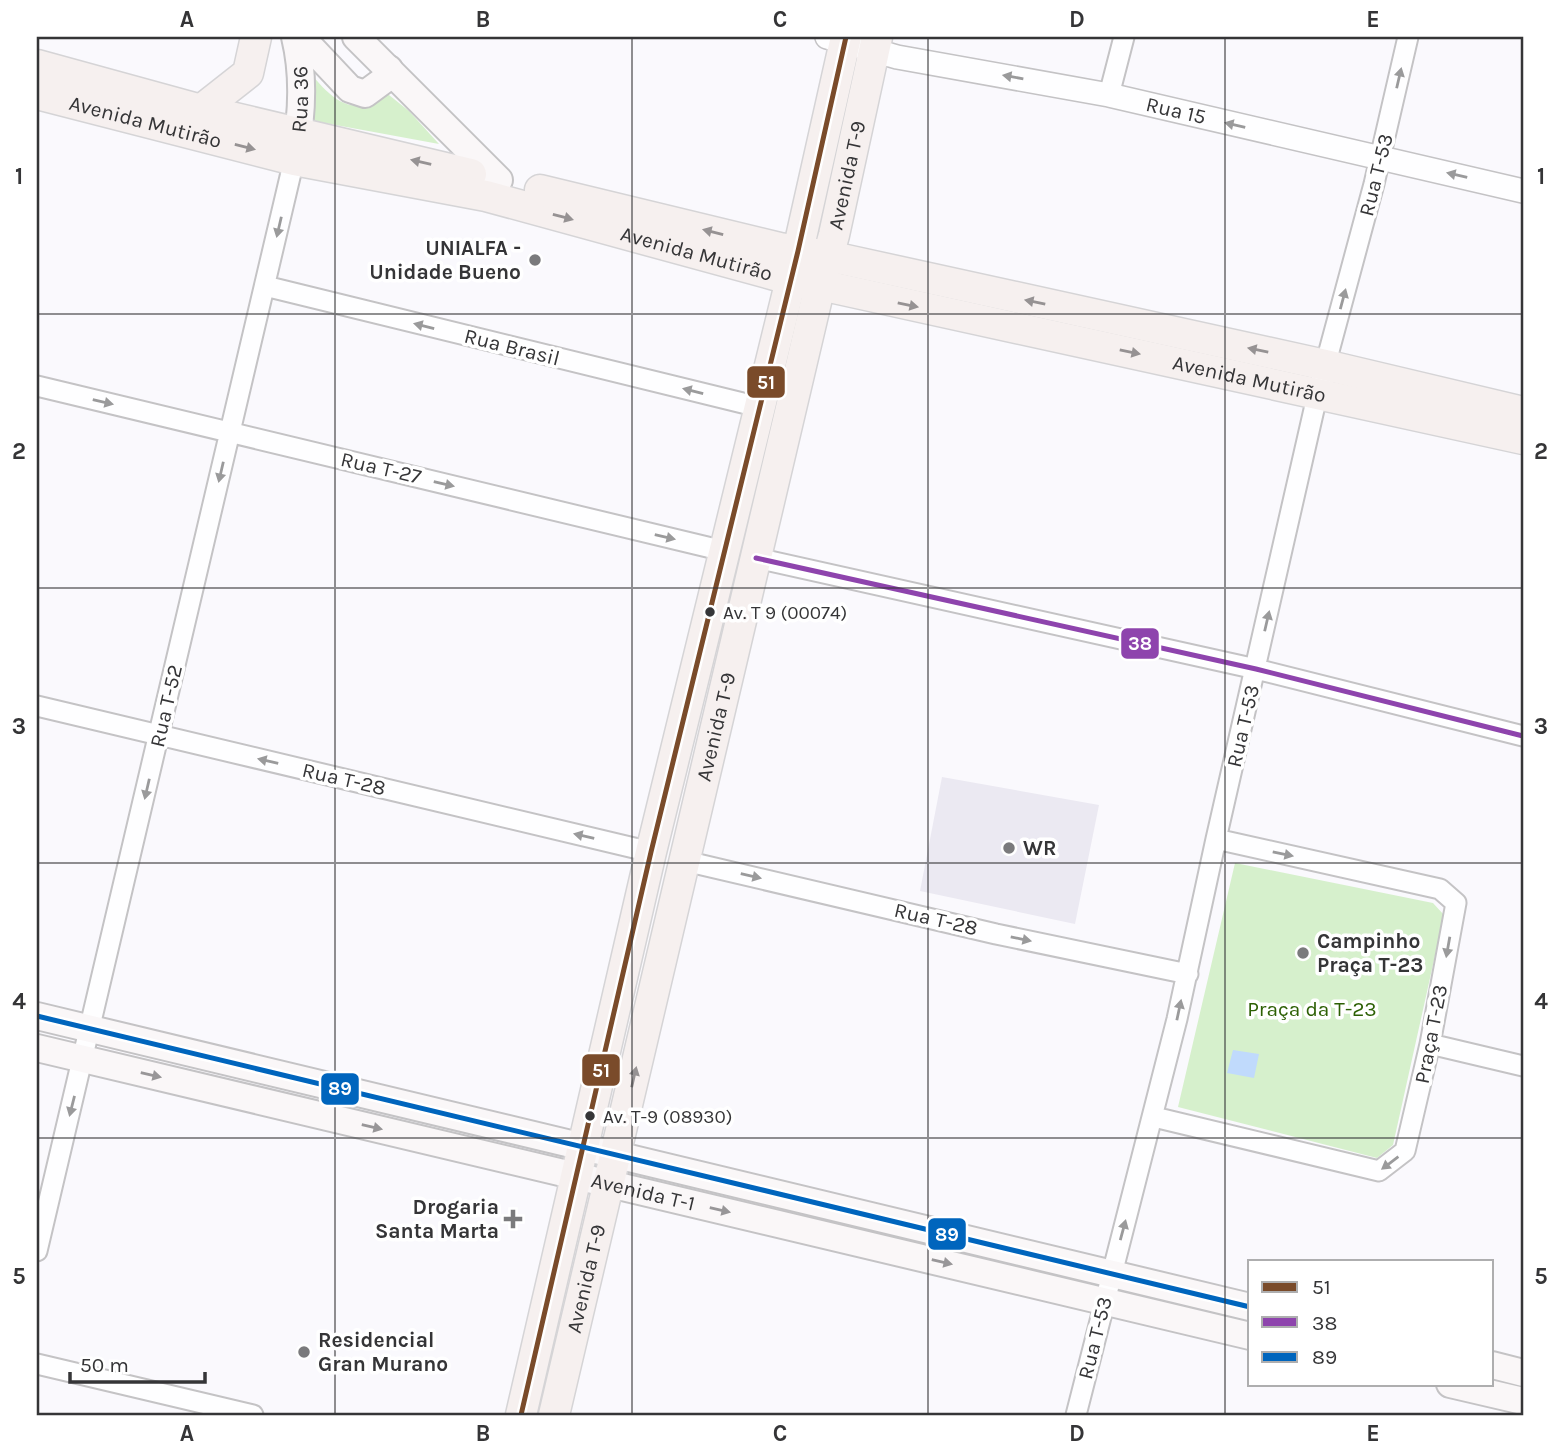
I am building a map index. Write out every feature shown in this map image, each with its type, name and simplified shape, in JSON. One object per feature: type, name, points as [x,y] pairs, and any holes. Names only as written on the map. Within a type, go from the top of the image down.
[{"type":"main road","points":[[201,110],[248,74],[256,37]]},
{"type":"main road","points":[[298,37],[350,89],[365,94],[384,80],[389,69]]},
{"type":"main road","name":"Rua 36","points":[[296,147],[300,55],[298,37]]},
{"type":"main road","points":[[356,37],[499,180]]},
{"type":"main road","name":"Avenida T-9","points":[[521,1415],[651,852],[795,264],[839,38]]},
{"type":"main road","name":"Avenida T-9","points":[[554,1415],[824,271],[875,43]]},
{"type":"main road","name":"Avenida Mutirão","points":[[37,65],[201,110],[296,147],[486,196],[1321,378],[1523,412]]},
{"type":"main road","name":"Avenida Mutirão","points":[[37,94],[296,147],[499,180],[780,248],[795,264]]},
{"type":"main road","name":"Avenida Mutirão","points":[[1321,378],[1523,439]]},
{"type":"main road","name":"Avenida T-1","points":[[37,1016],[579,1162],[1248,1336]]},
{"type":"main road","name":"Avenida T-1","points":[[37,1048],[579,1162]]},
{"type":"main road","name":"Avenida T-1","points":[[612,1170],[1111,1273],[1248,1307]]},
{"type":"main road","points":[[1494,1366],[1523,1373]]},
{"type":"main road","points":[[1459,1386],[1523,1401]]},
{"type":"street","points":[[1109,94],[1124,37]]},
{"type":"street","name":"Rua T-53","points":[[1076,1415],[1111,1273],[1154,1118],[1321,378],[1380,159],[1408,37]]},
{"type":"street","name":"Rua 15","points":[[839,38],[875,43],[897,57],[1109,94],[1523,191]]},
{"type":"street","name":"Rua T-52","points":[[37,1251],[296,147]]},
{"type":"street","name":"Rua Brasil","points":[[265,286],[759,407]]},
{"type":"street","name":"Rua T-27","points":[[37,386],[724,551]]},
{"type":"street","points":[[756,558],[1256,669],[1523,736]]},
{"type":"street","name":"Rua T-28","points":[[37,706],[651,852]]},
{"type":"street","name":"Praça T-23","points":[[1154,1118],[1379,1171],[1405,1150],[1430,1044],[1456,903],[1440,888],[1216,839]]},
{"type":"street","name":"Rua T-28","points":[[685,861],[996,934],[1188,975]]},
{"type":"street","points":[[1430,1044],[1523,1066]]},
{"type":"street","points":[[37,1364],[253,1415]]},
{"type":"shaded area","name":"WR","points":[[942,777],[1099,805],[1075,924],[920,891]]},
{"type":"green space","points":[[303,63],[330,94],[347,104],[366,104],[384,91],[409,111],[439,144],[303,119]]},
{"type":"green space","name":"Praça da T-23","points":[[1235,863],[1433,903],[1444,915],[1393,1145],[1377,1158],[1178,1107]]},
{"type":"water","points":[[1233,1050],[1259,1054],[1254,1078],[1227,1073]]},
{"type":"transit line","name":"51","points":[[521,1415],[651,852],[798,251],[846,37]]},
{"type":"transit line","name":"38","points":[[756,558],[1256,669],[1523,736]]},
{"type":"transit line","name":"89","points":[[37,1016],[1248,1307]]},
{"type":"place","name":"UNIALFA - Unidade Bueno","points":[[535,260]]},
{"type":"place","name":"Av. T 9 (00074)","points":[[710,612]]},
{"type":"place","name":"WR","points":[[1009,848]]},
{"type":"place","name":"Campinho Praça T-23","points":[[1303,953]]},
{"type":"place","name":"Av. T-9 (08930)","points":[[590,1116]]},
{"type":"place","name":"Drogaria Santa Marta","points":[[513,1219]]},
{"type":"place","name":"Residencial Gran Murano","points":[[304,1352]]}]
